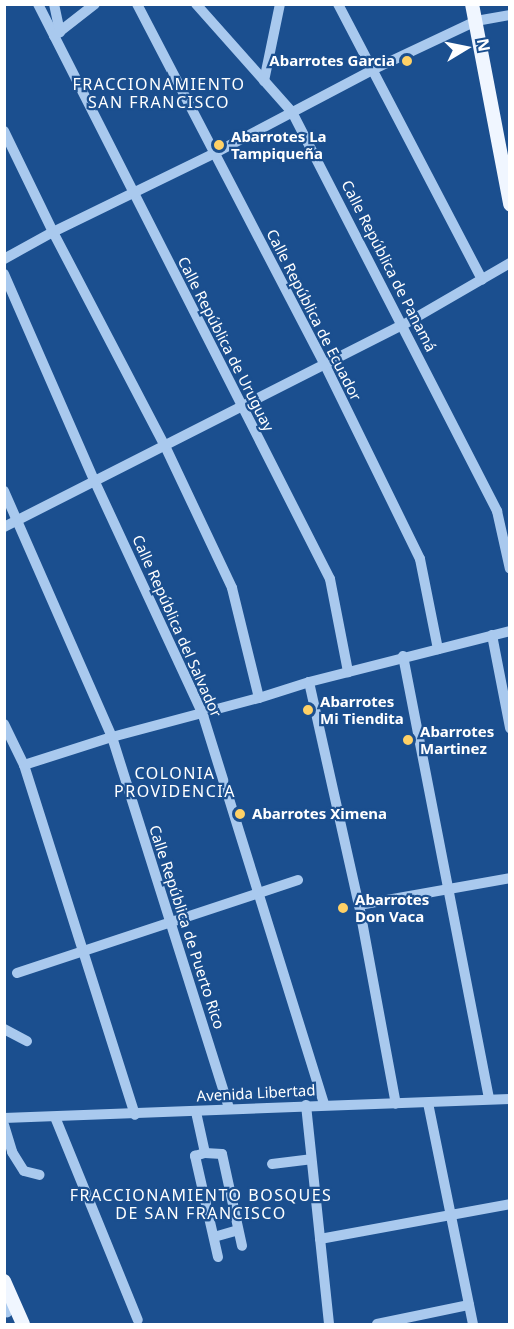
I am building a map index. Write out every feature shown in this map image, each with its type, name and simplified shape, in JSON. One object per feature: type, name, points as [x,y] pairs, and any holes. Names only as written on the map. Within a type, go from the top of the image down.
[{"type":"main road","points":[[472,4],[480,20],[510,160]]},
{"type":"main road","points":[[481,4],[480,20],[510,204]]},
{"type":"main road","points":[[4,1281],[8,1306],[23,1324]]},
{"type":"street","points":[[39,4],[57,34]]},
{"type":"street","points":[[54,4],[57,34]]},
{"type":"street","points":[[57,34],[95,4]]},
{"type":"street","name":"Calle República de Ecuador","points":[[137,4],[213,154],[325,365],[420,559],[438,649]]},
{"type":"street","name":"Calle República de Panamá","points":[[196,4],[292,112],[497,511],[510,568]]},
{"type":"street","points":[[264,81],[280,4]]},
{"type":"street","points":[[338,4],[482,280]]},
{"type":"street","points":[[4,259],[53,232],[213,154],[372,70],[480,20],[510,15]]},
{"type":"street","name":"Calle República de Uruguay","points":[[57,34],[132,193],[330,579],[348,672]]},
{"type":"street","points":[[4,131],[53,232],[165,446],[232,588],[259,698]]},
{"type":"street","points":[[4,527],[403,325],[510,263]]},
{"type":"street","name":"Calle República del Salvador","points":[[4,274],[95,482],[202,712],[324,1104]]},
{"type":"street","name":"Calle República de Puerto Rico","points":[[4,491],[111,737],[168,923],[229,1107]]},
{"type":"street","points":[[24,765],[111,737],[259,698],[403,656],[510,631]]},
{"type":"street","points":[[492,635],[510,728]]},
{"type":"street","points":[[403,656],[489,1100]]},
{"type":"street","points":[[309,682],[359,905],[396,1104]]},
{"type":"street","points":[[4,724],[24,765],[135,1114]]},
{"type":"street","points":[[359,905],[510,878]]},
{"type":"street","points":[[17,973],[298,880]]},
{"type":"street","points":[[4,1029],[27,1041]]},
{"type":"street","name":"Avenida Libertad","points":[[4,1118],[196,1112],[229,1107],[510,1099]]},
{"type":"street","points":[[428,1103],[473,1324]]},
{"type":"street","points":[[306,1105],[329,1324]]},
{"type":"street","points":[[196,1112],[205,1153]]},
{"type":"street","points":[[55,1117],[138,1320]]},
{"type":"street","points":[[4,1125],[12,1152],[24,1171],[40,1175]]},
{"type":"street","points":[[218,1257],[195,1156],[205,1153],[222,1154],[242,1246]]},
{"type":"street","points":[[272,1164],[311,1159]]},
{"type":"street","points":[[320,1239],[510,1204]]},
{"type":"street","points":[[214,1237],[238,1230]]},
{"type":"street","points":[[377,1324],[469,1305]]},
{"type":"place","name":"Abarrotes Garcia","points":[[407,61]]},
{"type":"place","name":"Abarrotes La Tampiqueña","points":[[219,145]]},
{"type":"place","name":"Abarrotes Mi Tiendita","points":[[308,710]]},
{"type":"place","name":"Abarrotes Martinez","points":[[408,740]]},
{"type":"place","name":"Abarrotes Ximena","points":[[240,814]]},
{"type":"place","name":"Abarrotes Don Vaca","points":[[343,908]]},
{"type":"district","name":"FRACCIONAMIENTO SAN FRANCISCO","points":[[159,93]]},
{"type":"district","name":"COLONIA PROVIDENCIA","points":[[175,782]]},
{"type":"district","name":"FRACCIONAMIENTO BOSQUES DE SAN FRANCISCO","points":[[201,1204]]}]
